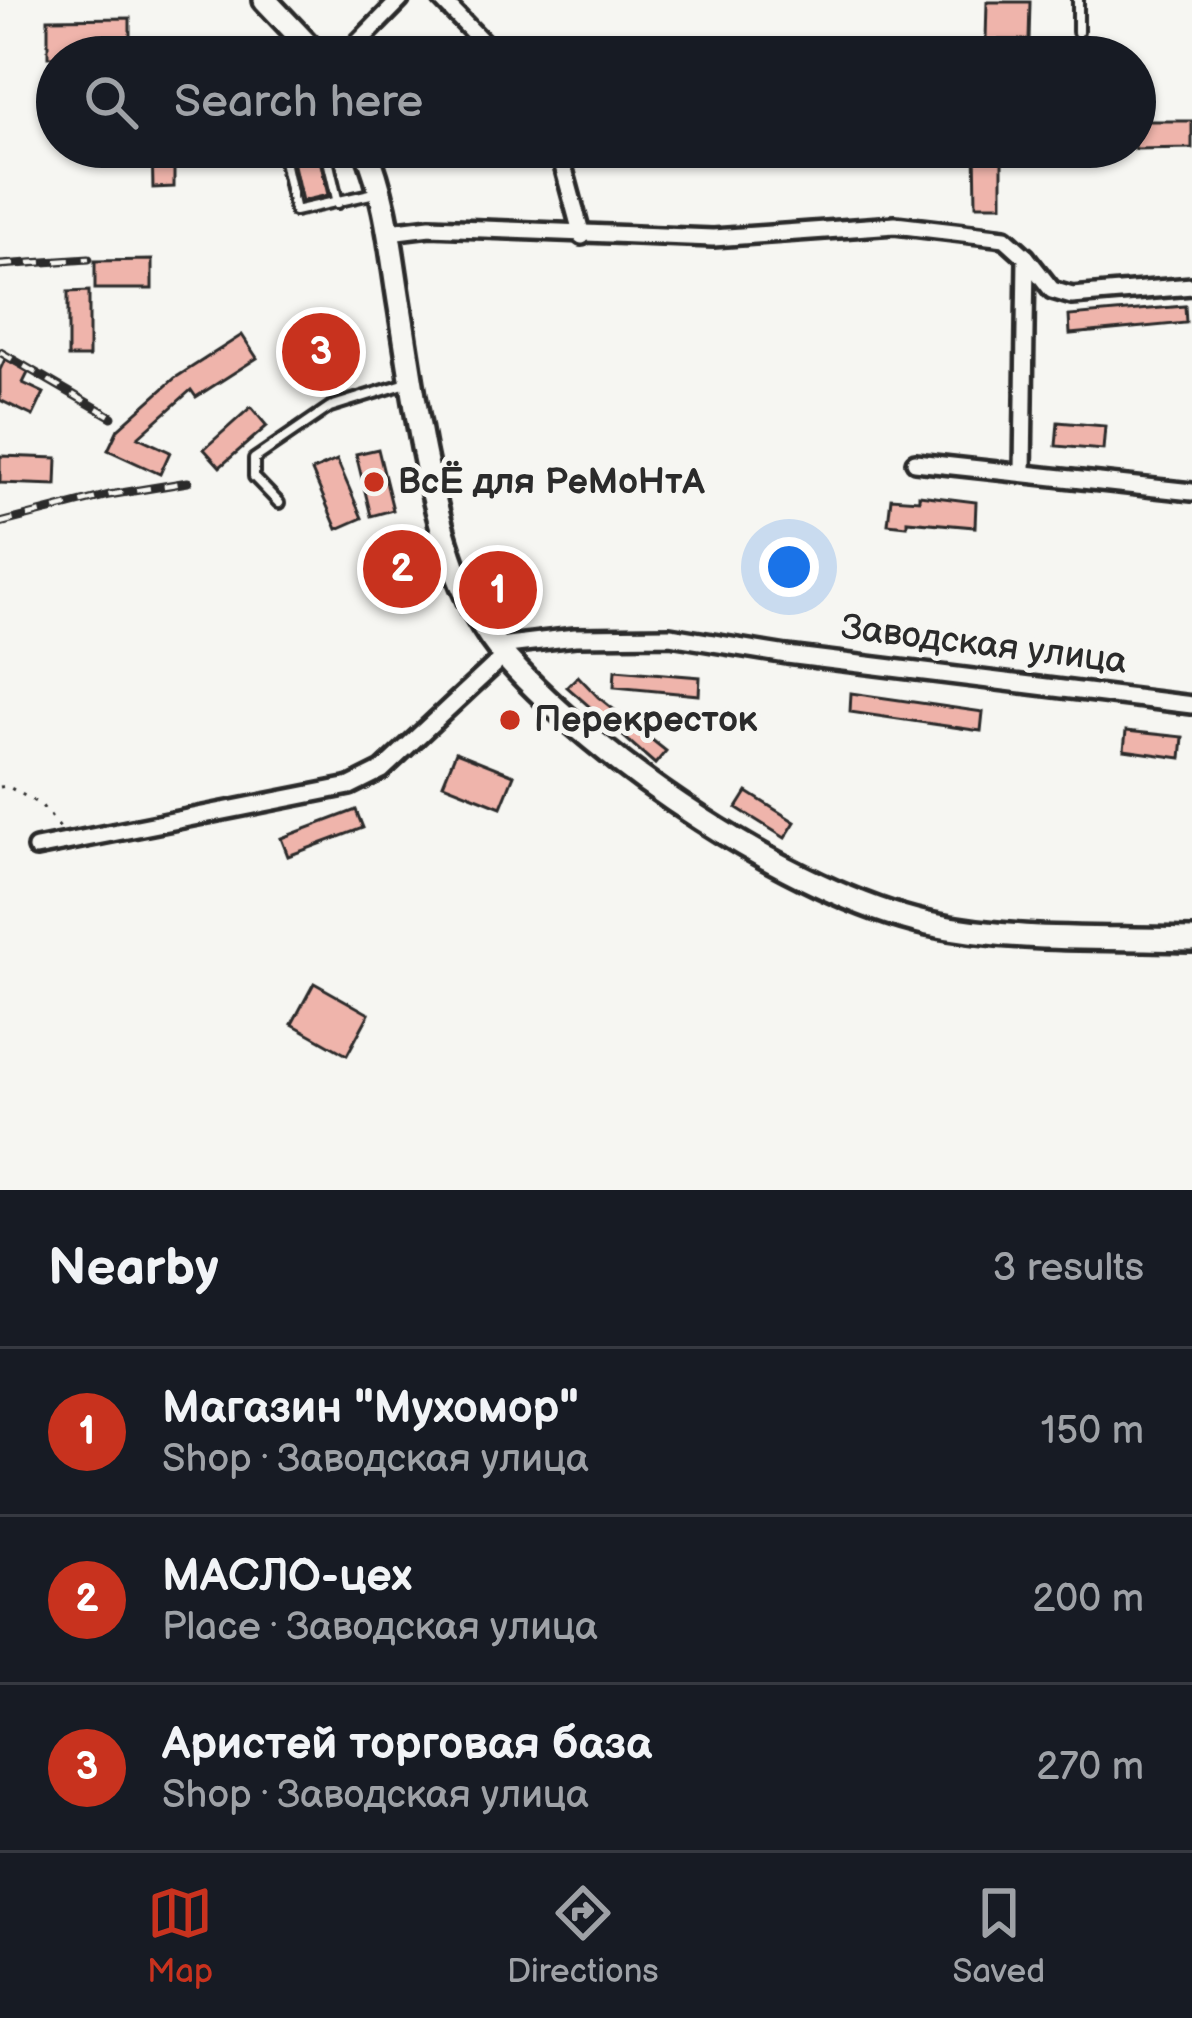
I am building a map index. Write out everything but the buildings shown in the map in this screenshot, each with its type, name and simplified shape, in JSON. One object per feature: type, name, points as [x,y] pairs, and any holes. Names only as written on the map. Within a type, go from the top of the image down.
[{"type":"main road","points":[[265,0],[299,36]]},
{"type":"main road","points":[[373,168],[382,191],[412,381],[450,555],[466,596],[501,651],[543,697],[704,820],[770,860],[853,901],[926,923],[987,933],[1192,940]]},
{"type":"street","points":[[365,36],[400,0]]},
{"type":"street","points":[[442,0],[477,36]]},
{"type":"street","points":[[564,168],[582,236]]},
{"type":"street","points":[[389,232],[430,227],[712,238],[895,225],[1005,238],[1052,290],[1072,296],[1192,286]]},
{"type":"street","points":[[1023,472],[1027,257]]},
{"type":"street","points":[[915,461],[1192,492]]},
{"type":"street","name":"Заводская улица","points":[[501,651],[575,637],[670,636],[1192,705]]},
{"type":"street","points":[[36,848],[350,786],[382,770],[501,651]]},
{"type":"lane","points":[[1078,0],[1078,32]]},
{"type":"lane","points":[[286,168],[296,212],[382,191]]},
{"type":"lane","points":[[330,168],[338,203]]},
{"type":"lane","points":[[279,503],[254,477],[254,459],[331,407],[412,381]]},
{"type":"path","points":[[0,787],[7,786],[41,805],[70,842]]},
{"type":"railway","points":[[0,265],[89,259]]},
{"type":"railway","points":[[0,352],[112,417]]},
{"type":"railway","points":[[0,523],[109,495],[188,482]]},
{"type":"place","name":"Аристей торговая база","points":[[321,352]]},
{"type":"place","name":"ВсЁ для РеМоНтА","points":[[374,482]]},
{"type":"place","name":"МАСЛО-цех","points":[[402,569]]},
{"type":"place","name":"Магазин \"Мухомор\"","points":[[498,590]]},
{"type":"place","name":"Перекресток","points":[[510,720]]}]
